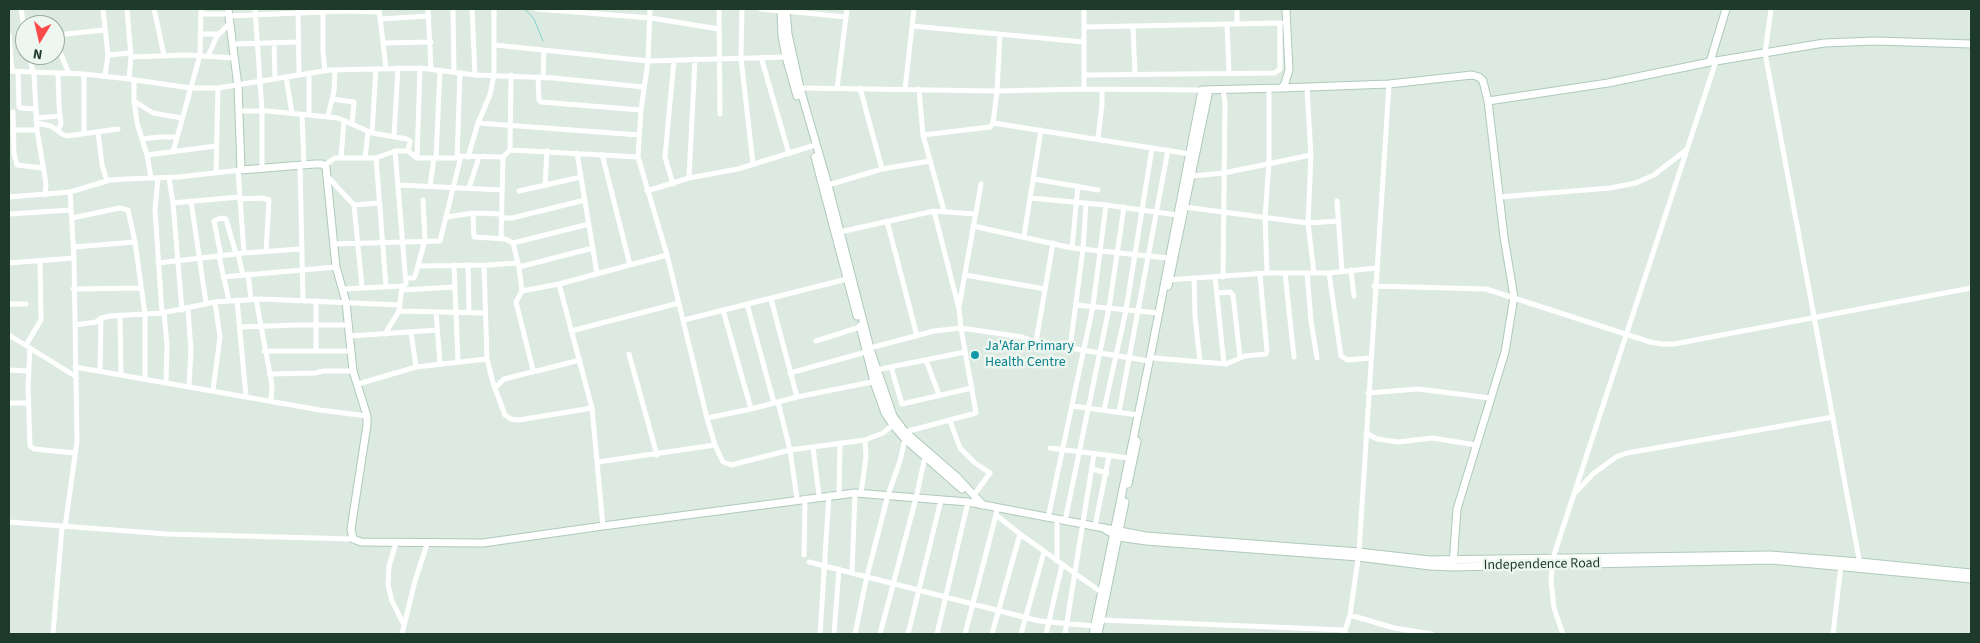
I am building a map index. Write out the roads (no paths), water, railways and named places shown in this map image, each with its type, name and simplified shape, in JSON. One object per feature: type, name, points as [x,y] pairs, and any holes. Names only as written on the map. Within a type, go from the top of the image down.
[{"type":"street","points":[[21,9],[28,9]]},
{"type":"street","points":[[103,9],[108,55],[106,76]]},
{"type":"street","points":[[127,9],[131,79],[137,123],[148,156],[151,178]]},
{"type":"street","points":[[154,9],[164,55]]},
{"type":"street","points":[[255,9],[262,110],[262,169]]},
{"type":"street","points":[[430,9],[431,69]]},
{"type":"street","points":[[334,244],[440,240],[454,188],[459,157],[453,9]]},
{"type":"street","points":[[472,9],[475,75]]},
{"type":"street","points":[[468,158],[478,123],[488,101],[494,75],[494,9]]},
{"type":"street","points":[[536,9],[651,18],[719,29]]},
{"type":"street","points":[[650,9],[648,61],[643,87],[638,157],[667,255],[707,418],[715,445],[723,462],[731,465],[790,450],[865,440],[883,433],[893,425]]},
{"type":"street","points":[[719,9],[720,114]]},
{"type":"street","points":[[742,9],[741,58],[754,164]]},
{"type":"street","points":[[761,9],[846,17]]},
{"type":"street","points":[[837,88],[847,9]]},
{"type":"street","points":[[905,89],[914,9]]},
{"type":"street","points":[[1084,9],[1084,89]]},
{"type":"street","points":[[1237,9],[1237,24]]},
{"type":"street","points":[[1084,75],[1275,73],[1280,68],[1283,23],[1286,9]]},
{"type":"street","points":[[1563,634],[1554,608],[1552,561],[1602,414],[1626,334],[1687,150],[1713,62],[1726,9]]},
{"type":"street","points":[[1771,9],[1765,53],[1860,565]]},
{"type":"street","points":[[784,10],[786,56],[832,212],[847,279],[860,327],[876,370],[877,381],[893,416],[905,436],[957,477],[974,495],[976,504],[946,597],[937,634]]},
{"type":"street","points":[[784,10],[800,88],[828,184],[832,212],[840,232],[885,413],[893,425],[959,485],[976,504]]},
{"type":"street","points":[[173,152],[190,88],[198,68],[201,11],[229,16],[298,11],[379,11],[386,68]]},
{"type":"street","points":[[298,11],[299,74]]},
{"type":"street","points":[[323,11],[325,70]]},
{"type":"street","points":[[208,56],[229,16]]},
{"type":"street","points":[[229,16],[238,86],[240,253]]},
{"type":"street","points":[[380,19],[429,16]]},
{"type":"street","points":[[1084,27],[1283,23]]},
{"type":"street","points":[[1282,88],[1286,84],[1288,70],[1283,23]]},
{"type":"street","points":[[1227,24],[1229,73]]},
{"type":"street","points":[[912,26],[1084,42]]},
{"type":"street","points":[[1133,26],[1135,75]]},
{"type":"street","points":[[65,34],[105,30]]},
{"type":"street","points":[[200,34],[219,34]]},
{"type":"street","points":[[9,35],[19,107],[36,110]]},
{"type":"street","points":[[923,135],[990,127],[993,123],[997,91],[1000,35]]},
{"type":"street","points":[[1488,101],[1608,83],[1713,62],[1847,41],[1971,44]]},
{"type":"street","points":[[274,42],[275,79]]},
{"type":"street","points":[[233,44],[299,42]]},
{"type":"street","points":[[383,43],[431,42]]},
{"type":"street","points":[[495,46],[648,61],[786,56]]},
{"type":"street","points":[[544,50],[540,77],[539,100],[541,102],[641,110]]},
{"type":"street","points":[[108,55],[200,55],[234,58]]},
{"type":"street","points":[[761,57],[789,154]]},
{"type":"street","points":[[689,178],[695,59]]},
{"type":"street","points":[[673,184],[665,157],[674,60]]},
{"type":"street","points":[[65,64],[69,74]]},
{"type":"street","points":[[32,65],[37,130],[46,184],[45,195]]},
{"type":"street","points":[[394,136],[398,68]]},
{"type":"street","points":[[13,71],[84,74],[190,88],[218,88],[325,70],[420,68],[475,75],[540,77],[643,87]]},
{"type":"street","points":[[417,158],[420,68]]},
{"type":"street","points":[[365,158],[370,132],[376,69]]},
{"type":"street","points":[[328,116],[335,70]]},
{"type":"street","points":[[430,186],[435,158],[440,70]]},
{"type":"street","points":[[309,73],[309,115]]},
{"type":"street","points":[[58,74],[61,124],[58,130]]},
{"type":"street","points":[[84,74],[84,133]]},
{"type":"street","points":[[501,239],[503,157],[510,150],[511,75]]},
{"type":"street","points":[[800,88],[997,91],[1084,89],[1205,90],[1307,88],[1389,84],[1472,75],[1479,77],[1483,81],[1488,101],[1499,197],[1514,298],[1505,352],[1457,509],[1453,564]]},
{"type":"street","points":[[286,77],[292,113]]},
{"type":"street","points":[[1101,620],[1344,632],[1350,614],[1358,555],[1374,286],[1389,84]]},
{"type":"street","points":[[216,172],[218,88]]},
{"type":"street","points":[[860,88],[882,169]]},
{"type":"street","points":[[1267,273],[1265,217],[1269,162],[1269,88]]},
{"type":"street","points":[[1307,88],[1311,155],[1308,223],[1314,273]]},
{"type":"street","points":[[919,89],[923,135],[944,210]]},
{"type":"street","points":[[1223,277],[1224,89]]},
{"type":"street","points":[[1098,138],[1102,90]]},
{"type":"street","points":[[1093,634],[1152,359],[1167,280],[1168,258],[1205,90]]},
{"type":"street","points":[[1098,634],[1129,458],[1152,359],[1159,313],[1192,176],[1205,90]]},
{"type":"street","points":[[332,99],[354,102],[352,124]]},
{"type":"street","points":[[134,101],[153,113],[182,118]]},
{"type":"street","points":[[239,111],[262,110],[328,116],[370,132],[410,141],[408,151]]},
{"type":"street","points":[[13,112],[14,153],[17,165],[42,168]]},
{"type":"street","points":[[302,114],[301,249],[303,299]]},
{"type":"street","points":[[36,120],[60,116]]},
{"type":"street","points":[[36,120],[51,126],[64,136],[118,129]]},
{"type":"street","points":[[341,158],[344,121]]},
{"type":"street","points":[[478,123],[639,135]]},
{"type":"street","points":[[993,123],[1098,138],[1190,154]]},
{"type":"street","points":[[13,130],[37,130]]},
{"type":"street","points":[[1024,236],[1041,130]]},
{"type":"street","points":[[98,132],[102,165],[107,181]]},
{"type":"street","points":[[142,139],[176,137]]},
{"type":"street","points":[[148,156],[216,146]]},
{"type":"street","points":[[648,191],[689,178],[754,164],[812,146]]},
{"type":"street","points":[[1104,410],[1126,310],[1152,148]]},
{"type":"street","points":[[510,150],[638,157]]},
{"type":"street","points":[[1119,412],[1168,150]]},
{"type":"street","points":[[1499,197],[1610,188],[1636,183],[1654,175],[1687,150]]},
{"type":"street","points":[[9,197],[70,192],[107,181],[169,178],[302,165],[325,165],[335,158],[376,158],[395,151],[408,151],[417,158],[503,157]]},
{"type":"street","points":[[385,334],[400,308],[402,288],[406,284],[395,151]]},
{"type":"street","points":[[545,186],[547,151]]},
{"type":"street","points":[[577,153],[597,274]]},
{"type":"street","points":[[602,154],[630,265]]},
{"type":"street","points":[[1192,176],[1224,173],[1269,162],[1311,155]]},
{"type":"street","points":[[469,188],[479,157]]},
{"type":"street","points":[[376,158],[386,286]]},
{"type":"street","points":[[828,184],[882,169],[930,161]]},
{"type":"street","points":[[325,165],[336,267],[346,302],[353,371],[367,416],[351,529],[353,538]]},
{"type":"street","points":[[326,175],[354,205],[362,287]]},
{"type":"street","points":[[519,192],[581,177]]},
{"type":"street","points":[[158,178],[155,210],[158,263],[167,344],[166,382]]},
{"type":"street","points":[[169,178],[173,203],[177,261],[191,350],[189,386]]},
{"type":"street","points":[[1034,179],[1098,190]]},
{"type":"street","points":[[959,309],[980,184]]},
{"type":"street","points":[[399,185],[502,190]]},
{"type":"street","points":[[1072,248],[1078,186]]},
{"type":"street","points":[[53,634],[64,527],[76,441],[74,247],[70,192]]},
{"type":"street","points":[[173,203],[239,198],[262,198],[269,200],[266,251]]},
{"type":"street","points":[[1030,198],[1124,207],[1177,215]]},
{"type":"street","points":[[405,278],[415,277],[425,240],[423,200]]},
{"type":"street","points":[[447,217],[473,214],[512,218],[585,200]]},
{"type":"street","points":[[191,201],[206,303]]},
{"type":"street","points":[[1337,201],[1342,271]]},
{"type":"street","points":[[354,205],[379,203]]},
{"type":"street","points":[[1070,348],[1084,249],[1086,204]]},
{"type":"street","points":[[1048,518],[1084,350],[1101,251],[1106,205]]},
{"type":"street","points":[[1057,562],[1061,520],[1078,452],[1109,308],[1124,207]]},
{"type":"street","points":[[1184,207],[1308,223],[1339,221]]},
{"type":"street","points":[[72,218],[114,209],[126,209],[128,212],[135,242],[145,314],[144,378]]},
{"type":"street","points":[[9,214],[71,210]]},
{"type":"street","points":[[840,232],[934,211],[944,210],[975,214]]},
{"type":"street","points":[[905,436],[976,413],[959,309],[934,211]]},
{"type":"street","points":[[473,214],[474,237],[509,240],[513,243],[522,291],[516,302],[531,367],[537,371]]},
{"type":"street","points":[[228,301],[214,220],[224,218],[240,253],[254,299],[269,374],[271,401]]},
{"type":"street","points":[[887,221],[917,336]]},
{"type":"street","points":[[513,243],[589,224]]},
{"type":"street","points":[[973,226],[1072,248],[1168,258]]},
{"type":"street","points":[[74,247],[135,242]]},
{"type":"street","points":[[1036,342],[1053,243]]},
{"type":"street","points":[[418,266],[518,265],[593,248]]},
{"type":"street","points":[[158,263],[240,253],[301,249]]},
{"type":"street","points":[[522,291],[559,284],[667,255]]},
{"type":"street","points":[[9,263],[74,258]]},
{"type":"street","points":[[40,261],[41,320],[28,346],[30,446],[32,448],[75,453]]},
{"type":"street","points":[[454,265],[458,362]]},
{"type":"street","points":[[468,265],[469,313]]},
{"type":"street","points":[[484,265],[487,359],[505,415],[519,420],[592,408]]},
{"type":"street","points":[[223,277],[336,267]]},
{"type":"street","points":[[1167,280],[1260,275],[1267,273],[1329,273],[1376,268]]},
{"type":"street","points":[[1351,270],[1354,296]]},
{"type":"street","points":[[1285,273],[1294,357]]},
{"type":"street","points":[[1307,273],[1311,321],[1317,358]]},
{"type":"street","points":[[1329,273],[1341,356],[1346,360],[1370,358]]},
{"type":"street","points":[[965,275],[1045,289]]},
{"type":"street","points":[[790,373],[917,336],[944,329],[961,328],[1022,337],[1036,342],[1130,358],[1229,363],[1240,357],[1263,355],[1267,351],[1260,275]]},
{"type":"street","points":[[1194,278],[1195,316],[1200,362]]},
{"type":"street","points":[[1215,278],[1224,364]]},
{"type":"street","points":[[684,320],[847,279]]},
{"type":"street","points":[[559,284],[592,408],[603,526]]},
{"type":"street","points":[[343,289],[386,286],[402,288],[455,287]]},
{"type":"street","points":[[1374,286],[1472,288],[1499,292],[1650,342],[1674,344],[1971,288]]},
{"type":"street","points":[[73,289],[140,288]]},
{"type":"street","points":[[1218,293],[1230,292],[1233,295],[1240,357]]},
{"type":"street","points":[[75,325],[96,322],[101,318],[120,315],[163,313],[185,310],[206,303],[254,299],[303,299],[436,312],[485,313]]},
{"type":"street","points":[[771,299],[797,397]]},
{"type":"street","points":[[237,300],[246,396]]},
{"type":"street","points":[[316,301],[316,350]]},
{"type":"street","points":[[213,390],[220,337],[215,302]]},
{"type":"street","points":[[571,331],[679,303]]},
{"type":"street","points":[[9,304],[26,304]]},
{"type":"street","points":[[747,304],[790,450],[797,500]]},
{"type":"street","points":[[1076,305],[1159,313]]},
{"type":"street","points":[[723,310],[750,410]]},
{"type":"street","points":[[436,312],[440,364]]},
{"type":"street","points":[[120,315],[121,374]]},
{"type":"street","points":[[100,371],[101,318]]},
{"type":"street","points":[[240,327],[349,325]]},
{"type":"street","points":[[816,341],[860,327]]},
{"type":"street","points":[[350,336],[437,330]]},
{"type":"street","points":[[411,332],[416,367]]},
{"type":"street","points":[[9,335],[75,376]]},
{"type":"street","points":[[264,351],[351,351]]},
{"type":"street","points":[[876,370],[966,352]]},
{"type":"street","points":[[628,354],[657,455]]},
{"type":"street","points":[[358,384],[416,367],[487,359]]},
{"type":"street","points":[[495,388],[504,379],[580,360]]},
{"type":"street","points":[[926,360],[939,395]]},
{"type":"street","points":[[75,367],[320,410],[367,416]]},
{"type":"street","points":[[891,367],[902,404],[972,388]]},
{"type":"street","points":[[9,370],[28,371]]},
{"type":"street","points":[[269,374],[315,373],[323,370],[353,371]]},
{"type":"street","points":[[707,418],[877,381]]},
{"type":"street","points":[[1368,393],[1418,389],[1490,398]]},
{"type":"street","points":[[9,403],[28,403]]},
{"type":"street","points":[[1072,406],[1138,415]]},
{"type":"street","points":[[1573,496],[1593,474],[1616,456],[1627,452],[1833,417]]},
{"type":"street","points":[[950,421],[960,448],[975,463],[990,473],[974,495]]},
{"type":"street","points":[[1366,433],[1377,439],[1398,442],[1432,438],[1476,446]]},
{"type":"street","points":[[855,634],[867,576],[888,495],[900,461],[905,436]]},
{"type":"street","points":[[852,572],[858,493],[866,452],[865,440]]},
{"type":"street","points":[[839,494],[840,443]]},
{"type":"street","points":[[598,462],[657,455],[715,445]]},
{"type":"street","points":[[813,447],[819,496]]},
{"type":"street","points":[[1050,448],[1129,458]]},
{"type":"street","points":[[1065,634],[1094,454]]},
{"type":"street","points":[[880,634],[916,498],[925,456]]},
{"type":"street","points":[[1094,526],[1109,456]]},
{"type":"street","points":[[1092,469],[1107,472]]},
{"type":"street","points":[[9,522],[168,534],[353,538],[361,542],[427,544],[483,543],[819,496],[858,493],[976,504],[996,511],[1094,526],[1116,533]]},
{"type":"street","points":[[820,634],[830,495]]},
{"type":"street","points":[[804,555],[805,498]]},
{"type":"street","points":[[908,634],[941,500]]},
{"type":"street","points":[[996,511],[1020,534],[1101,592]]},
{"type":"street","points":[[965,634],[996,511]]},
{"type":"street","name":"Independence Road","points":[[1116,533],[1146,541],[1358,555],[1453,564],[1552,561],[1771,560],[1842,563],[1971,579]]},
{"type":"street","points":[[992,634],[1020,534]]},
{"type":"street","points":[[396,543],[389,566],[388,585],[392,601],[404,624]]},
{"type":"street","points":[[402,634],[427,544]]},
{"type":"street","points":[[1021,634],[1044,552]]},
{"type":"street","points":[[809,562],[1025,617],[1048,622],[1094,626]]},
{"type":"street","points":[[1833,634],[1842,563]]},
{"type":"street","points":[[1046,634],[1062,565]]},
{"type":"street","name":"Independence Road","points":[[1860,565],[1971,573]]},
{"type":"street","points":[[834,634],[839,569]]},
{"type":"street","points":[[1350,614],[1394,628],[1432,634]]},
{"type":"waterway","points":[[525,9],[534,19],[543,41]]},
{"type":"place","name":"Ja'Afar Primary Health Centre","points":[[975,355]]}]
